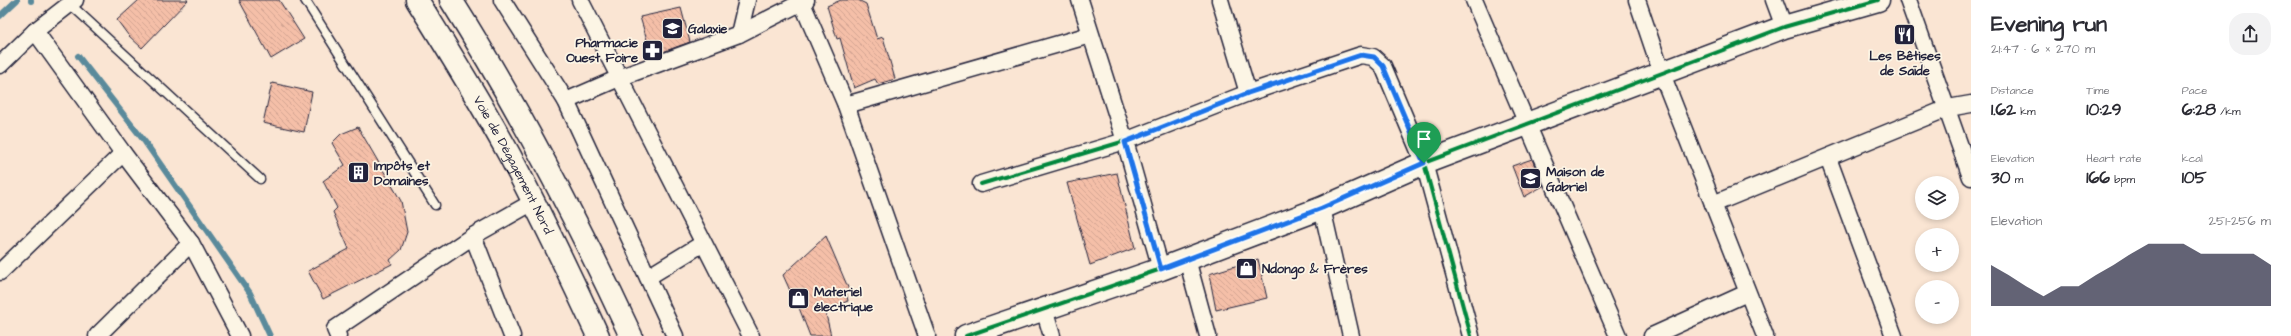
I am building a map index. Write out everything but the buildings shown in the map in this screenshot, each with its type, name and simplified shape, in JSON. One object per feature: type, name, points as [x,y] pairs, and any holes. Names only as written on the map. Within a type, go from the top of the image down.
[{"type":"main road","name":"Voie de Dégagement Nord","points":[[417,0],[466,80],[533,202],[598,336]]},
{"type":"main road","points":[[452,0],[482,48],[540,150],[589,246],[631,336]]},
{"type":"main road","points":[[966,336],[1161,269],[1322,208],[1424,163],[1784,28],[1878,0]]},
{"type":"street","points":[[502,0],[566,101],[675,336]]},
{"type":"street","points":[[580,0],[702,244],[751,336]]},
{"type":"street","points":[[738,34],[747,0]]},
{"type":"street","points":[[1080,0],[1125,142],[1161,269]]},
{"type":"street","points":[[1220,0],[1248,93]]},
{"type":"street","points":[[1474,0],[1526,125],[1618,336]]},
{"type":"street","points":[[1637,0],[1662,74],[1765,336]]},
{"type":"street","points":[[1774,0],[1784,28]]},
{"type":"street","points":[[1908,0],[1948,108],[1971,176]]},
{"type":"street","points":[[566,101],[619,78],[738,34],[804,1],[846,105],[928,336]]},
{"type":"street","points":[[0,65],[35,32],[73,2]]},
{"type":"street","points":[[35,32],[191,243],[240,336]]},
{"type":"street","points":[[846,105],[1090,35]]},
{"type":"street","points":[[981,184],[1125,142],[1248,93],[1361,55],[1374,57],[1383,66],[1424,163],[1471,336]]},
{"type":"street","points":[[1713,204],[1948,108],[1971,104]]},
{"type":"street","points":[[0,272],[123,153]]},
{"type":"street","points":[[1828,158],[1894,336]]},
{"type":"street","points":[[338,336],[335,329],[473,236],[533,202]]},
{"type":"street","points":[[1322,208],[1351,336]]},
{"type":"street","points":[[473,236],[512,336]]},
{"type":"street","points":[[97,336],[191,243]]},
{"type":"street","points":[[648,277],[702,244]]},
{"type":"street","points":[[1187,259],[1208,336]]},
{"type":"street","points":[[1652,336],[1747,293]]},
{"type":"street","points":[[1044,309],[1052,336]]},
{"type":"lane","points":[[305,0],[435,205]]},
{"type":"lane","points":[[73,2],[260,179]]},
{"type":"waterway","points":[[0,16],[17,0]]},
{"type":"waterway","points":[[78,56],[145,142],[250,293],[270,336]]},
{"type":"cycle path","points":[[966,336],[1161,269],[1322,208],[1424,163],[1784,27],[1878,0]]},
{"type":"cycle path","points":[[981,184],[1125,141],[1248,93],[1361,55],[1373,57],[1383,66],[1424,163],[1471,336]]},
{"type":"place","name":"Galaxie","points":[[673,29]]},
{"type":"place","name":"Les Bêtises de Saïde","points":[[1905,34]]},
{"type":"place","name":"Pharmacie Ouest Foire","points":[[653,50]]},
{"type":"place","name":"Impôts et Domaines","points":[[359,173]]},
{"type":"place","name":"Maison de Gabriel","points":[[1530,179]]},
{"type":"place","name":"Ndongo & Frères","points":[[1247,269]]},
{"type":"place","name":"Materiel électrique","points":[[798,299]]},
{"type":"route","points":[[1361,55],[1374,57],[1383,66],[1424,163],[1322,208],[1161,269],[1125,142],[1248,93],[1342,63],[1361,55]]}]
